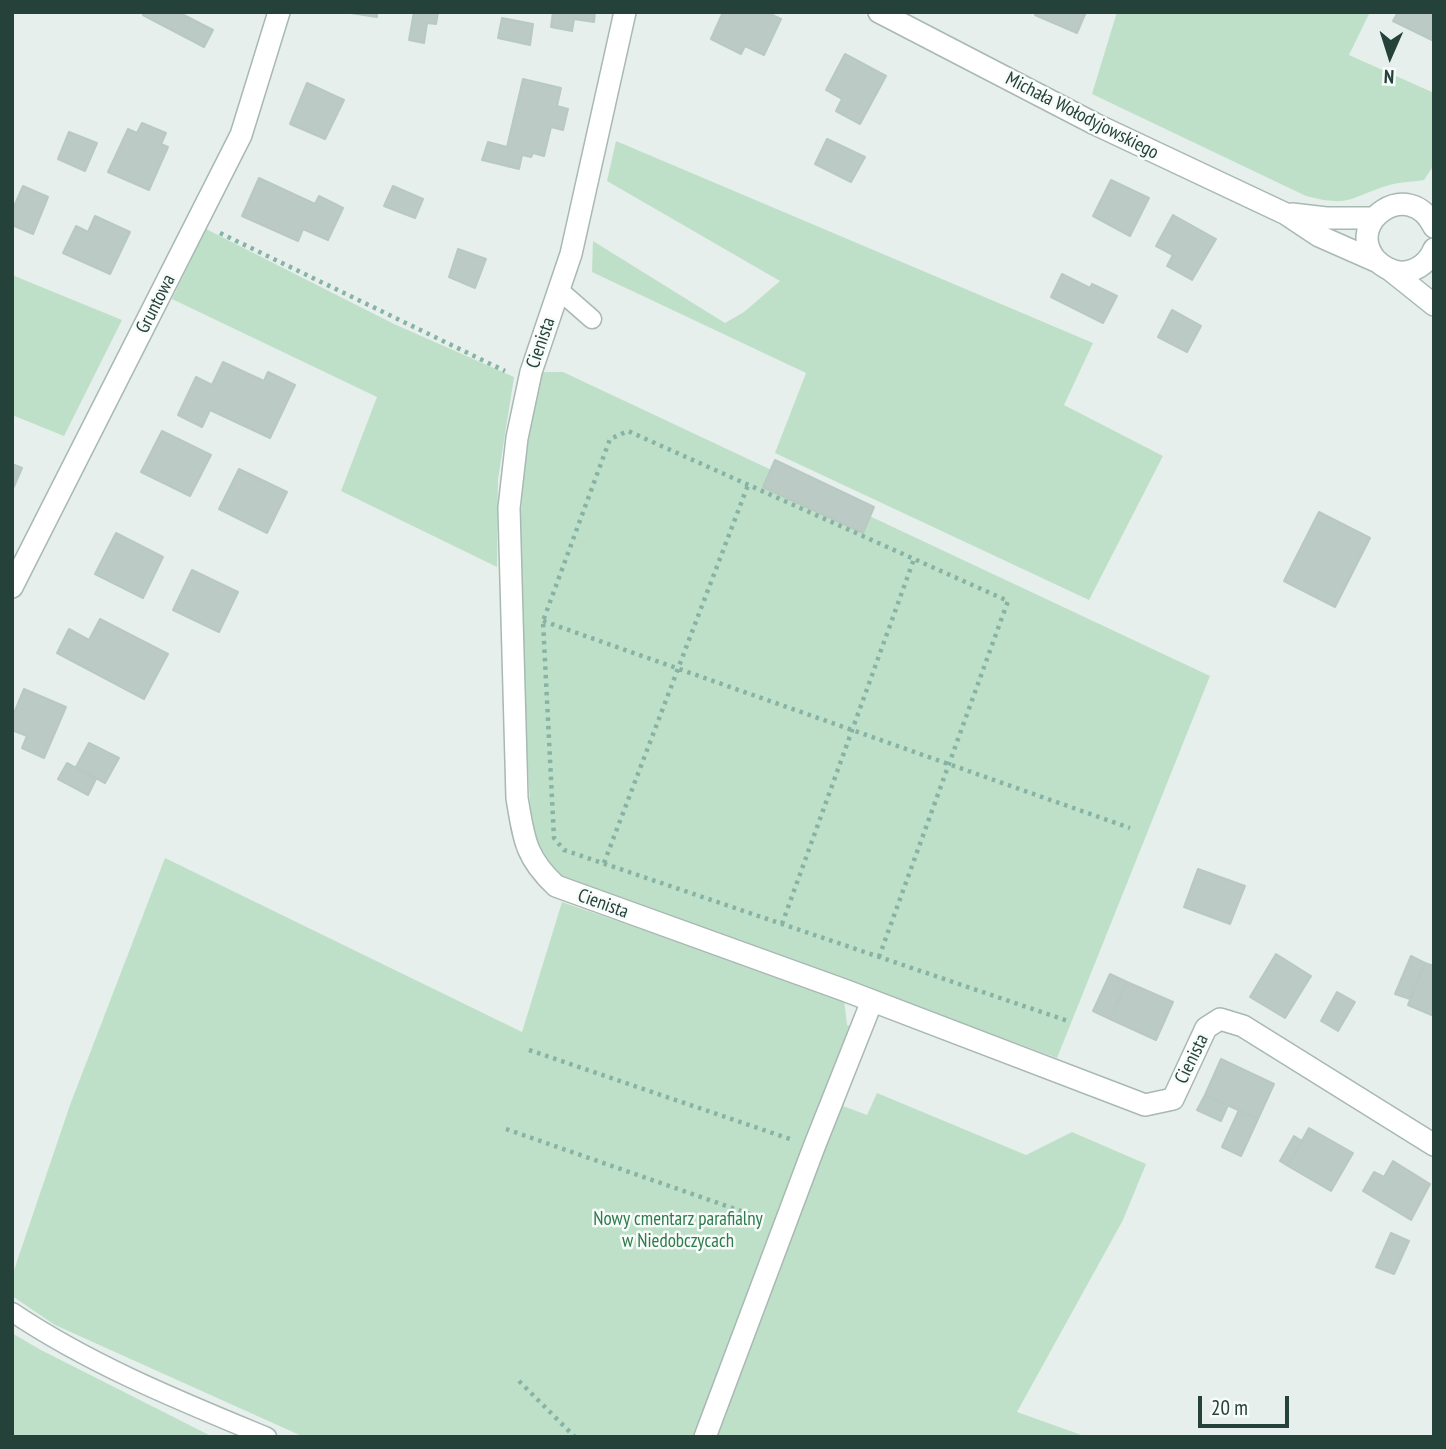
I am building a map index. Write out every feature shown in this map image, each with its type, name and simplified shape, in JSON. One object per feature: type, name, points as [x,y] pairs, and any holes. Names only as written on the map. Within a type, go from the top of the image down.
[{"type":"street","name":"Gruntowa","points":[[12,587],[241,135],[279,12]]},
{"type":"street","name":"Cienista","points":[[625,12],[571,254],[530,377],[517,438],[509,508],[517,798],[522,831],[534,862],[555,886],[844,990],[1145,1105],[1173,1099],[1206,1028],[1220,1019],[1243,1026],[1434,1145]]},
{"type":"street","name":"Michała Wołodyjowskiego","points":[[879,12],[1095,124],[1286,214],[1319,236],[1384,266],[1434,305]]},
{"type":"street","points":[[1432,261],[1409,271],[1384,266],[1372,254],[1368,236],[1374,218],[1389,206],[1425,202],[1424,213],[1434,227]]},
{"type":"street","name":"Michała Wołodyjowskiego","points":[[1286,214],[1326,218],[1374,218]]},
{"type":"street","points":[[705,1437],[814,1147],[873,1002]]},
{"type":"lane","points":[[560,291],[592,319]]},
{"type":"lane","points":[[12,1312],[36,1328],[161,1393],[267,1437]]},
{"type":"path","points":[[197,222],[530,377]]},
{"type":"path","points":[[879,957],[1008,600],[628,431],[610,439],[543,621],[554,838],[564,850],[604,863],[782,924],[879,957],[1068,1021]]},
{"type":"path","points":[[604,863],[748,485]]},
{"type":"path","points":[[782,924],[914,559]]},
{"type":"path","points":[[543,621],[1130,828]]},
{"type":"path","points":[[529,1050],[814,1147]]},
{"type":"path","points":[[506,1129],[785,1226]]},
{"type":"path","points":[[519,1381],[575,1437]]},
{"type":"green space","points":[[1117,12],[1370,12],[1349,55],[1434,93],[1434,165],[1424,180],[1391,185],[1348,200],[1320,199],[1306,196],[1092,94]]},
{"type":"green space","points":[[616,141],[1093,343],[1064,405],[1163,456],[1089,600],[775,453],[806,373],[592,272],[593,241],[725,323],[744,312],[780,281],[607,181]]},
{"type":"green space","points":[[206,229],[394,324],[514,377],[498,479],[497,567],[341,491],[377,397],[172,299]]},
{"type":"green space","points":[[12,275],[122,320],[64,436],[12,415]]},
{"type":"green space","points":[[539,372],[563,372],[1210,676],[1057,1058],[560,875],[532,839],[520,555],[524,462]]},
{"type":"green space","name":"Nowy cmentarz parafialny w Niedobczycach","points":[[165,858],[522,1032],[562,902],[844,999],[847,1025],[870,1034],[843,1106],[867,1115],[877,1093],[1026,1155],[1072,1132],[1146,1164],[1123,1220],[1017,1412],[1087,1437],[304,1437],[55,1325],[12,1296],[12,1276],[70,1105]]},
{"type":"green space","points":[[12,1333],[39,1349],[213,1437],[12,1437]]},
{"type":"building","points":[[144,12],[178,12],[213,30],[204,47],[143,15]]},
{"type":"building","points":[[344,12],[377,12],[377,17]]},
{"type":"building","points":[[414,12],[438,12],[436,24],[427,23],[424,43],[409,40]]},
{"type":"building","points":[[553,12],[595,12],[594,22],[574,19],[572,31],[551,27]]},
{"type":"building","points":[[723,12],[766,12],[781,19],[764,55],[745,46],[741,54],[711,39]]},
{"type":"building","points":[[1037,12],[1086,12],[1077,33],[1035,15]]},
{"type":"building","points":[[1398,12],[1434,12],[1434,41],[1393,21]]},
{"type":"building","points":[[502,18],[533,24],[530,45],[498,38]]},
{"type":"building","points":[[845,54],[886,76],[860,124],[836,111],[842,99],[826,90]]},
{"type":"building","points":[[523,79],[561,88],[557,106],[568,109],[563,130],[551,127],[544,156],[533,153],[531,157],[522,155],[519,169],[482,160],[488,142],[507,147]]},
{"type":"building","points":[[307,83],[344,100],[325,139],[290,124]]},
{"type":"building","points":[[142,123],[166,133],[161,144],[168,147],[149,190],[108,172],[128,129],[137,133]]},
{"type":"building","points":[[69,132],[97,143],[85,171],[58,159]]},
{"type":"building","points":[[827,139],[865,157],[851,182],[815,164]]},
{"type":"building","points":[[259,178],[315,204],[319,196],[343,208],[328,240],[303,229],[298,241],[242,216]]},
{"type":"building","points":[[1111,180],[1149,198],[1130,236],[1093,216]]},
{"type":"building","points":[[23,186],[48,197],[33,234],[12,225],[12,211]]},
{"type":"building","points":[[393,186],[423,199],[415,218],[384,206]]},
{"type":"building","points":[[1173,215],[1216,239],[1192,280],[1167,266],[1173,255],[1156,246]]},
{"type":"building","points":[[95,216],[130,232],[110,274],[63,253],[76,226],[88,232]]},
{"type":"building","points":[[458,249],[486,259],[475,288],[449,277]]},
{"type":"building","points":[[1062,274],[1090,288],[1092,284],[1117,296],[1103,323],[1051,297]]},
{"type":"building","points":[[1172,310],[1201,326],[1187,352],[1158,337]]},
{"type":"building","points":[[223,362],[264,381],[268,372],[295,385],[270,438],[210,410],[202,427],[178,415],[196,377],[212,385]]},
{"type":"building","points":[[162,431],[211,455],[190,496],[141,472]]},
{"type":"building","points":[[775,460],[874,507],[863,533],[763,487]]},
{"type":"building","points":[[12,464],[22,468],[12,491]]},
{"type":"building","points":[[239,469],[287,492],[267,533],[219,509]]},
{"type":"building","points":[[1319,512],[1370,538],[1335,607],[1284,581]]},
{"type":"building","points":[[116,533],[163,557],[143,598],[95,574]]},
{"type":"building","points":[[192,570],[238,592],[219,632],[173,610]]},
{"type":"building","points":[[100,619],[168,654],[144,699],[57,653],[69,629],[89,640]]},
{"type":"building","points":[[24,689],[66,707],[44,758],[22,748],[27,736],[12,730],[12,718]]},
{"type":"building","points":[[89,743],[119,758],[105,783],[76,767]]},
{"type":"building","points":[[67,763],[96,779],[88,795],[58,779]]},
{"type":"building","points":[[1198,869],[1245,886],[1230,924],[1184,907]]},
{"type":"building","points":[[1276,954],[1311,976],[1285,1018],[1250,997]]},
{"type":"building","points":[[1411,956],[1425,963],[1410,999],[1395,994]]},
{"type":"building","points":[[1425,963],[1434,966],[1434,1016],[1408,1005]]},
{"type":"building","points":[[1110,974],[1127,982],[1110,1019],[1093,1011]]},
{"type":"building","points":[[1127,982],[1173,1002],[1156,1040],[1110,1019]]},
{"type":"building","points":[[1337,992],[1355,1002],[1338,1031],[1321,1021]]},
{"type":"building","points":[[1221,1059],[1274,1084],[1258,1119],[1205,1095]]},
{"type":"building","points":[[1205,1095],[1228,1105],[1221,1121],[1197,1110]]},
{"type":"building","points":[[1239,1110],[1258,1119],[1241,1156],[1222,1147]]},
{"type":"building","points":[[1309,1128],[1353,1153],[1331,1191],[1288,1166]]},
{"type":"building","points":[[1294,1136],[1302,1141],[1288,1166],[1280,1161]]},
{"type":"building","points":[[1393,1161],[1430,1184],[1411,1220],[1363,1191],[1374,1172],[1384,1177]]},
{"type":"building","points":[[1391,1233],[1409,1241],[1394,1274],[1376,1267]]}]
